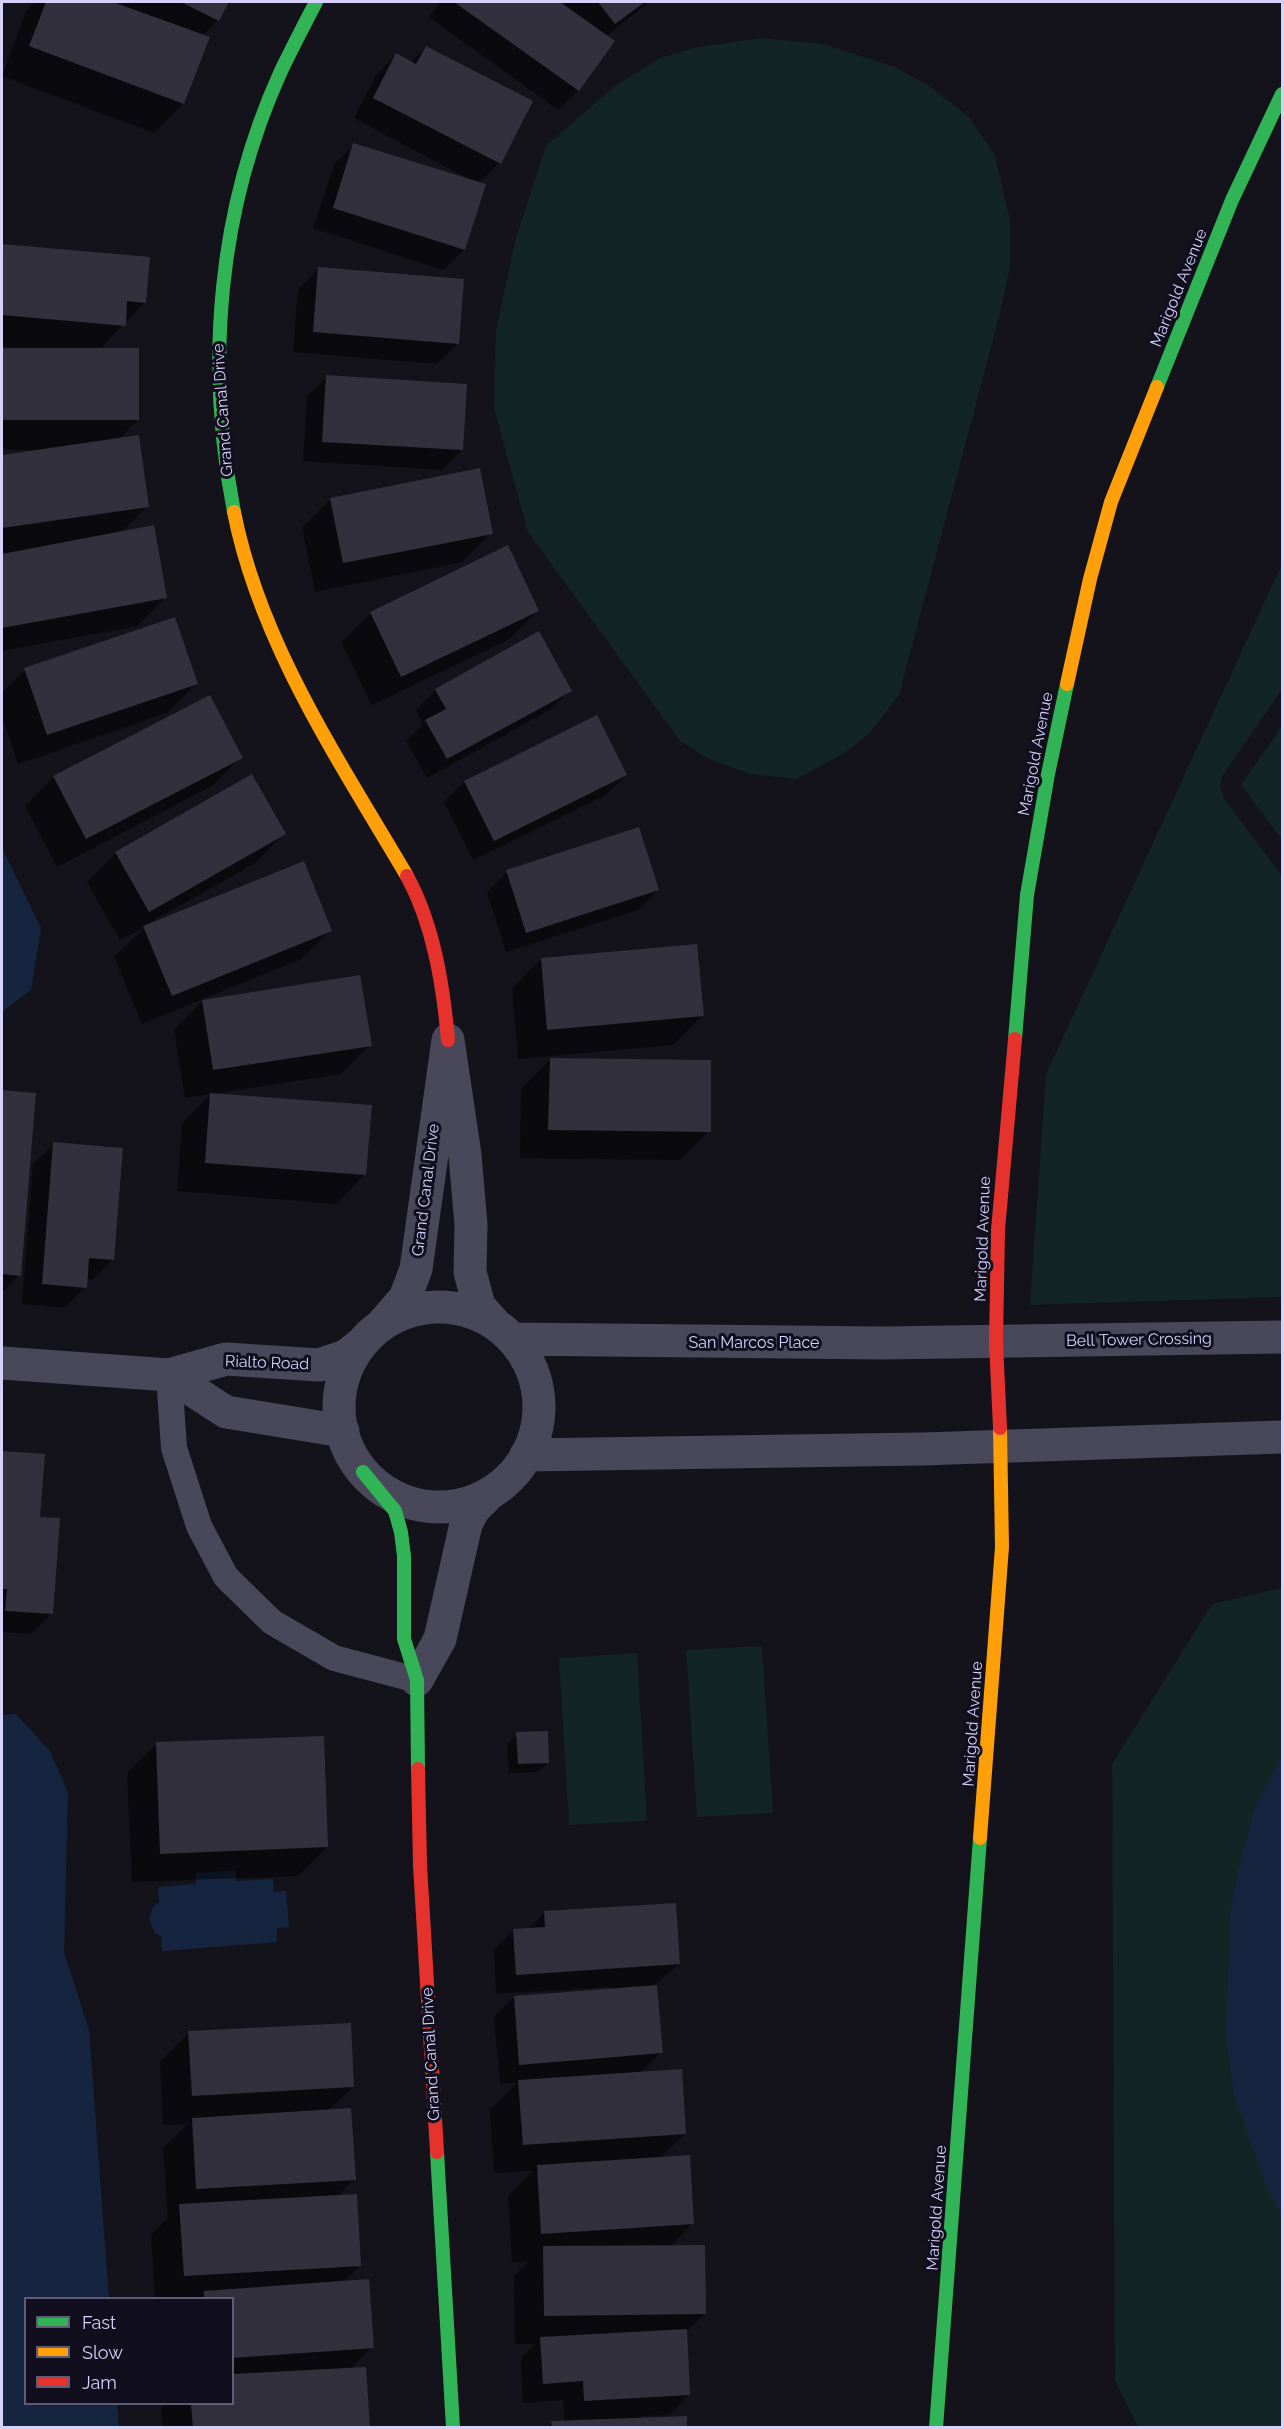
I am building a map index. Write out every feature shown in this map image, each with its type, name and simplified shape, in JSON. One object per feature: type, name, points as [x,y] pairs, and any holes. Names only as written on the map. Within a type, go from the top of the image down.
[{"type":"main road","name":"Grand Canal Drive","points":[[316,2],[278,75],[260,120],[233,213],[224,256],[218,335],[222,434],[238,528],[263,608],[282,652],[409,879],[424,914],[444,991],[448,1040]]},
{"type":"main road","name":"Marigold Avenue","points":[[936,2427],[1002,1547],[1001,1446],[996,1343],[999,1218],[1027,895],[1048,774],[1090,579],[1111,502],[1232,200],[1282,94]]},
{"type":"main road","name":"Grand Canal Drive","points":[[363,1472],[394,1511],[401,1532],[404,1556],[404,1639],[417,1680],[420,1865],[453,2427]]},
{"type":"street","name":"Grand Canal Drive","points":[[448,1040],[465,1155],[473,1290],[486,1316],[505,1332]]},
{"type":"street","name":"Grand Canal Drive","points":[[370,1336],[405,1298],[416,1269],[428,1164],[448,1040]]},
{"type":"street","name":"San Marcos Place","points":[[449,1307],[473,1313],[505,1332],[532,1369],[539,1393],[540,1419],[533,1444],[515,1473],[488,1495],[456,1506],[422,1506],[389,1494],[363,1472],[345,1443],[339,1417],[340,1390],[348,1365],[370,1336],[398,1315],[423,1308],[449,1307]]},
{"type":"street","name":"San Marcos Place","points":[[505,1332],[675,1343],[996,1343]]},
{"type":"street","name":"Rialto Road","points":[[2,1363],[169,1375],[226,1359],[319,1365],[346,1356],[370,1336]]},
{"type":"street","name":"Bell Tower Crossing","points":[[996,1343],[1282,1337]]},
{"type":"street","name":"Rialto Road","points":[[169,1375],[226,1412],[343,1431]]},
{"type":"street","points":[[526,1455],[1001,1446],[1282,1437]]},
{"type":"street","name":"Grand Canal Drive","points":[[417,1680],[440,1638],[466,1524],[474,1509],[488,1495]]},
{"type":"lane","points":[[169,1375],[174,1448],[199,1526],[226,1577],[272,1622],[334,1658],[417,1680]]},
{"type":"shaded area","points":[[761,38],[824,44],[895,67],[929,86],[968,116],[995,155],[1010,220],[1010,267],[1000,313],[899,695],[869,734],[846,752],[797,779],[750,774],[709,759],[680,741],[528,532],[494,408],[496,330],[516,238],[546,146],[616,85],[660,58],[698,47]]},
{"type":"shaded area","points":[[1282,564],[1282,689],[1222,777],[1220,786],[1225,800],[1282,876],[1282,1297],[1030,1305],[1046,1074]]},
{"type":"shaded area","points":[[1282,726],[1282,840],[1241,785]]},
{"type":"shaded area","points":[[1282,1588],[1282,2427],[1138,2427],[1115,2381],[1112,1764],[1212,1604]]},
{"type":"shaded area","points":[[762,1646],[773,1813],[697,1817],[686,1650]]},
{"type":"shaded area","points":[[637,1653],[647,1821],[569,1825],[559,1658]]},
{"type":"water","points":[[2,848],[41,928],[31,990],[2,1012]]},
{"type":"water","points":[[16,1714],[50,1751],[68,1792],[64,1952],[89,2030],[109,2297],[24,2297],[24,2405],[117,2405],[119,2427],[2,2427],[2,1715]]},
{"type":"water","points":[[1282,1757],[1282,2216],[1266,2186],[1234,2095],[1226,2037],[1230,1912],[1255,1807]]},
{"type":"water","points":[[235,1870],[236,1881],[273,1879],[274,1892],[286,1891],[289,1927],[277,1928],[277,1942],[162,1951],[161,1936],[155,1933],[149,1919],[153,1907],[159,1902],[158,1887],[196,1884],[195,1873]]},
{"type":"building","points":[[46,2],[113,2],[210,37],[184,104],[29,46]]},
{"type":"building","points":[[181,2],[229,2],[219,21]]},
{"type":"building","points":[[454,2],[560,2],[615,41],[579,91]]},
{"type":"building","points":[[598,2],[645,2],[615,24]]},
{"type":"building","points":[[426,46],[533,101],[501,164],[373,98],[396,53],[416,64]]},
{"type":"building","points":[[353,143],[486,184],[465,250],[333,208]]},
{"type":"building","points":[[2,244],[150,257],[146,303],[127,301],[126,326],[2,315]]},
{"type":"building","points":[[318,267],[464,279],[459,344],[313,332]]},
{"type":"building","points":[[2,348],[139,348],[139,420],[2,420]]},
{"type":"building","points":[[326,375],[467,384],[463,450],[322,442]]},
{"type":"building","points":[[139,435],[149,507],[2,528],[2,455]]},
{"type":"building","points":[[480,468],[493,534],[343,563],[330,498]]},
{"type":"building","points":[[154,525],[167,598],[2,628],[2,554]]},
{"type":"building","points":[[508,545],[539,611],[401,677],[370,612]]},
{"type":"building","points":[[175,617],[198,684],[47,735],[24,668]]},
{"type":"building","points":[[539,631],[572,691],[447,759],[425,720],[446,709],[435,689]]},
{"type":"building","points":[[210,695],[243,758],[86,839],[53,776]]},
{"type":"building","points":[[597,715],[627,775],[494,841],[464,781]]},
{"type":"building","points":[[252,774],[286,834],[149,912],[115,852]]},
{"type":"building","points":[[639,827],[659,890],[526,933],[506,870]]},
{"type":"building","points":[[304,861],[332,931],[172,996],[143,926]]},
{"type":"building","points":[[697,944],[704,1016],[547,1030],[541,958]]},
{"type":"building","points":[[360,975],[372,1046],[213,1070],[202,1000]]},
{"type":"building","points":[[550,1058],[711,1060],[711,1132],[548,1130]]},
{"type":"building","points":[[2,1090],[36,1093],[21,1276],[2,1274]]},
{"type":"building","points":[[210,1093],[372,1105],[366,1175],[205,1163]]},
{"type":"building","points":[[53,1142],[123,1148],[114,1260],[89,1258],[87,1288],[42,1284]]},
{"type":"building","points":[[2,1451],[45,1454],[40,1517],[60,1518],[53,1614],[5,1611],[7,1589],[2,1589]]},
{"type":"building","points":[[548,1731],[549,1763],[518,1764],[516,1732]]},
{"type":"building","points":[[324,1736],[328,1847],[160,1854],[156,1742]]},
{"type":"building","points":[[676,1903],[680,1964],[516,1975],[513,1929],[545,1927],[544,1911]]},
{"type":"building","points":[[657,1985],[663,2053],[519,2065],[514,1996]]},
{"type":"building","points":[[351,2023],[354,2087],[192,2096],[188,2031]]},
{"type":"building","points":[[682,2069],[686,2134],[523,2145],[518,2080]]},
{"type":"building","points":[[351,2108],[356,2180],[196,2189],[192,2118]]},
{"type":"building","points":[[690,2155],[694,2224],[541,2234],[537,2165]]},
{"type":"building","points":[[357,2194],[361,2266],[184,2276],[179,2204]]},
{"type":"building","points":[[705,2245],[706,2314],[544,2316],[543,2246]]},
{"type":"building","points":[[369,2279],[374,2348],[234,2358],[234,2297],[204,2297],[204,2291]]},
{"type":"building","points":[[687,2329],[690,2395],[584,2401],[583,2381],[543,2384],[540,2337]]},
{"type":"building","points":[[366,2367],[370,2428],[193,2428],[191,2405],[234,2405],[234,2374]]},
{"type":"building","points":[[687,2416],[687,2428],[552,2428],[551,2421]]},
{"type":"traffic: fast","points":[[234,512],[225,456],[220,400],[223,288],[231,232],[243,177],[260,124],[281,71],[316,2]]},
{"type":"traffic: fast","points":[[1157,387],[1232,200],[1282,94]]},
{"type":"traffic: fast","points":[[1015,1039],[1027,895],[1048,774],[1067,684]]},
{"type":"traffic: fast","points":[[363,1472],[395,1511],[401,1532],[404,1556],[404,1639],[417,1680],[418,1769]]},
{"type":"traffic: fast","points":[[936,2428],[980,1838]]},
{"type":"traffic: fast","points":[[437,2152],[453,2428]]},
{"type":"traffic: slow","points":[[1067,684],[1090,579],[1111,502],[1157,387]]},
{"type":"traffic: slow","points":[[234,512],[246,561],[282,655],[330,746],[407,876]]},
{"type":"traffic: slow","points":[[980,1838],[1002,1547],[1000,1428]]},
{"type":"traffic: jam","points":[[407,876],[431,935],[448,1040]]},
{"type":"traffic: jam","points":[[1000,1428],[996,1343],[998,1230],[1015,1039]]},
{"type":"traffic: jam","points":[[418,1769],[420,1865],[437,2152]]}]
